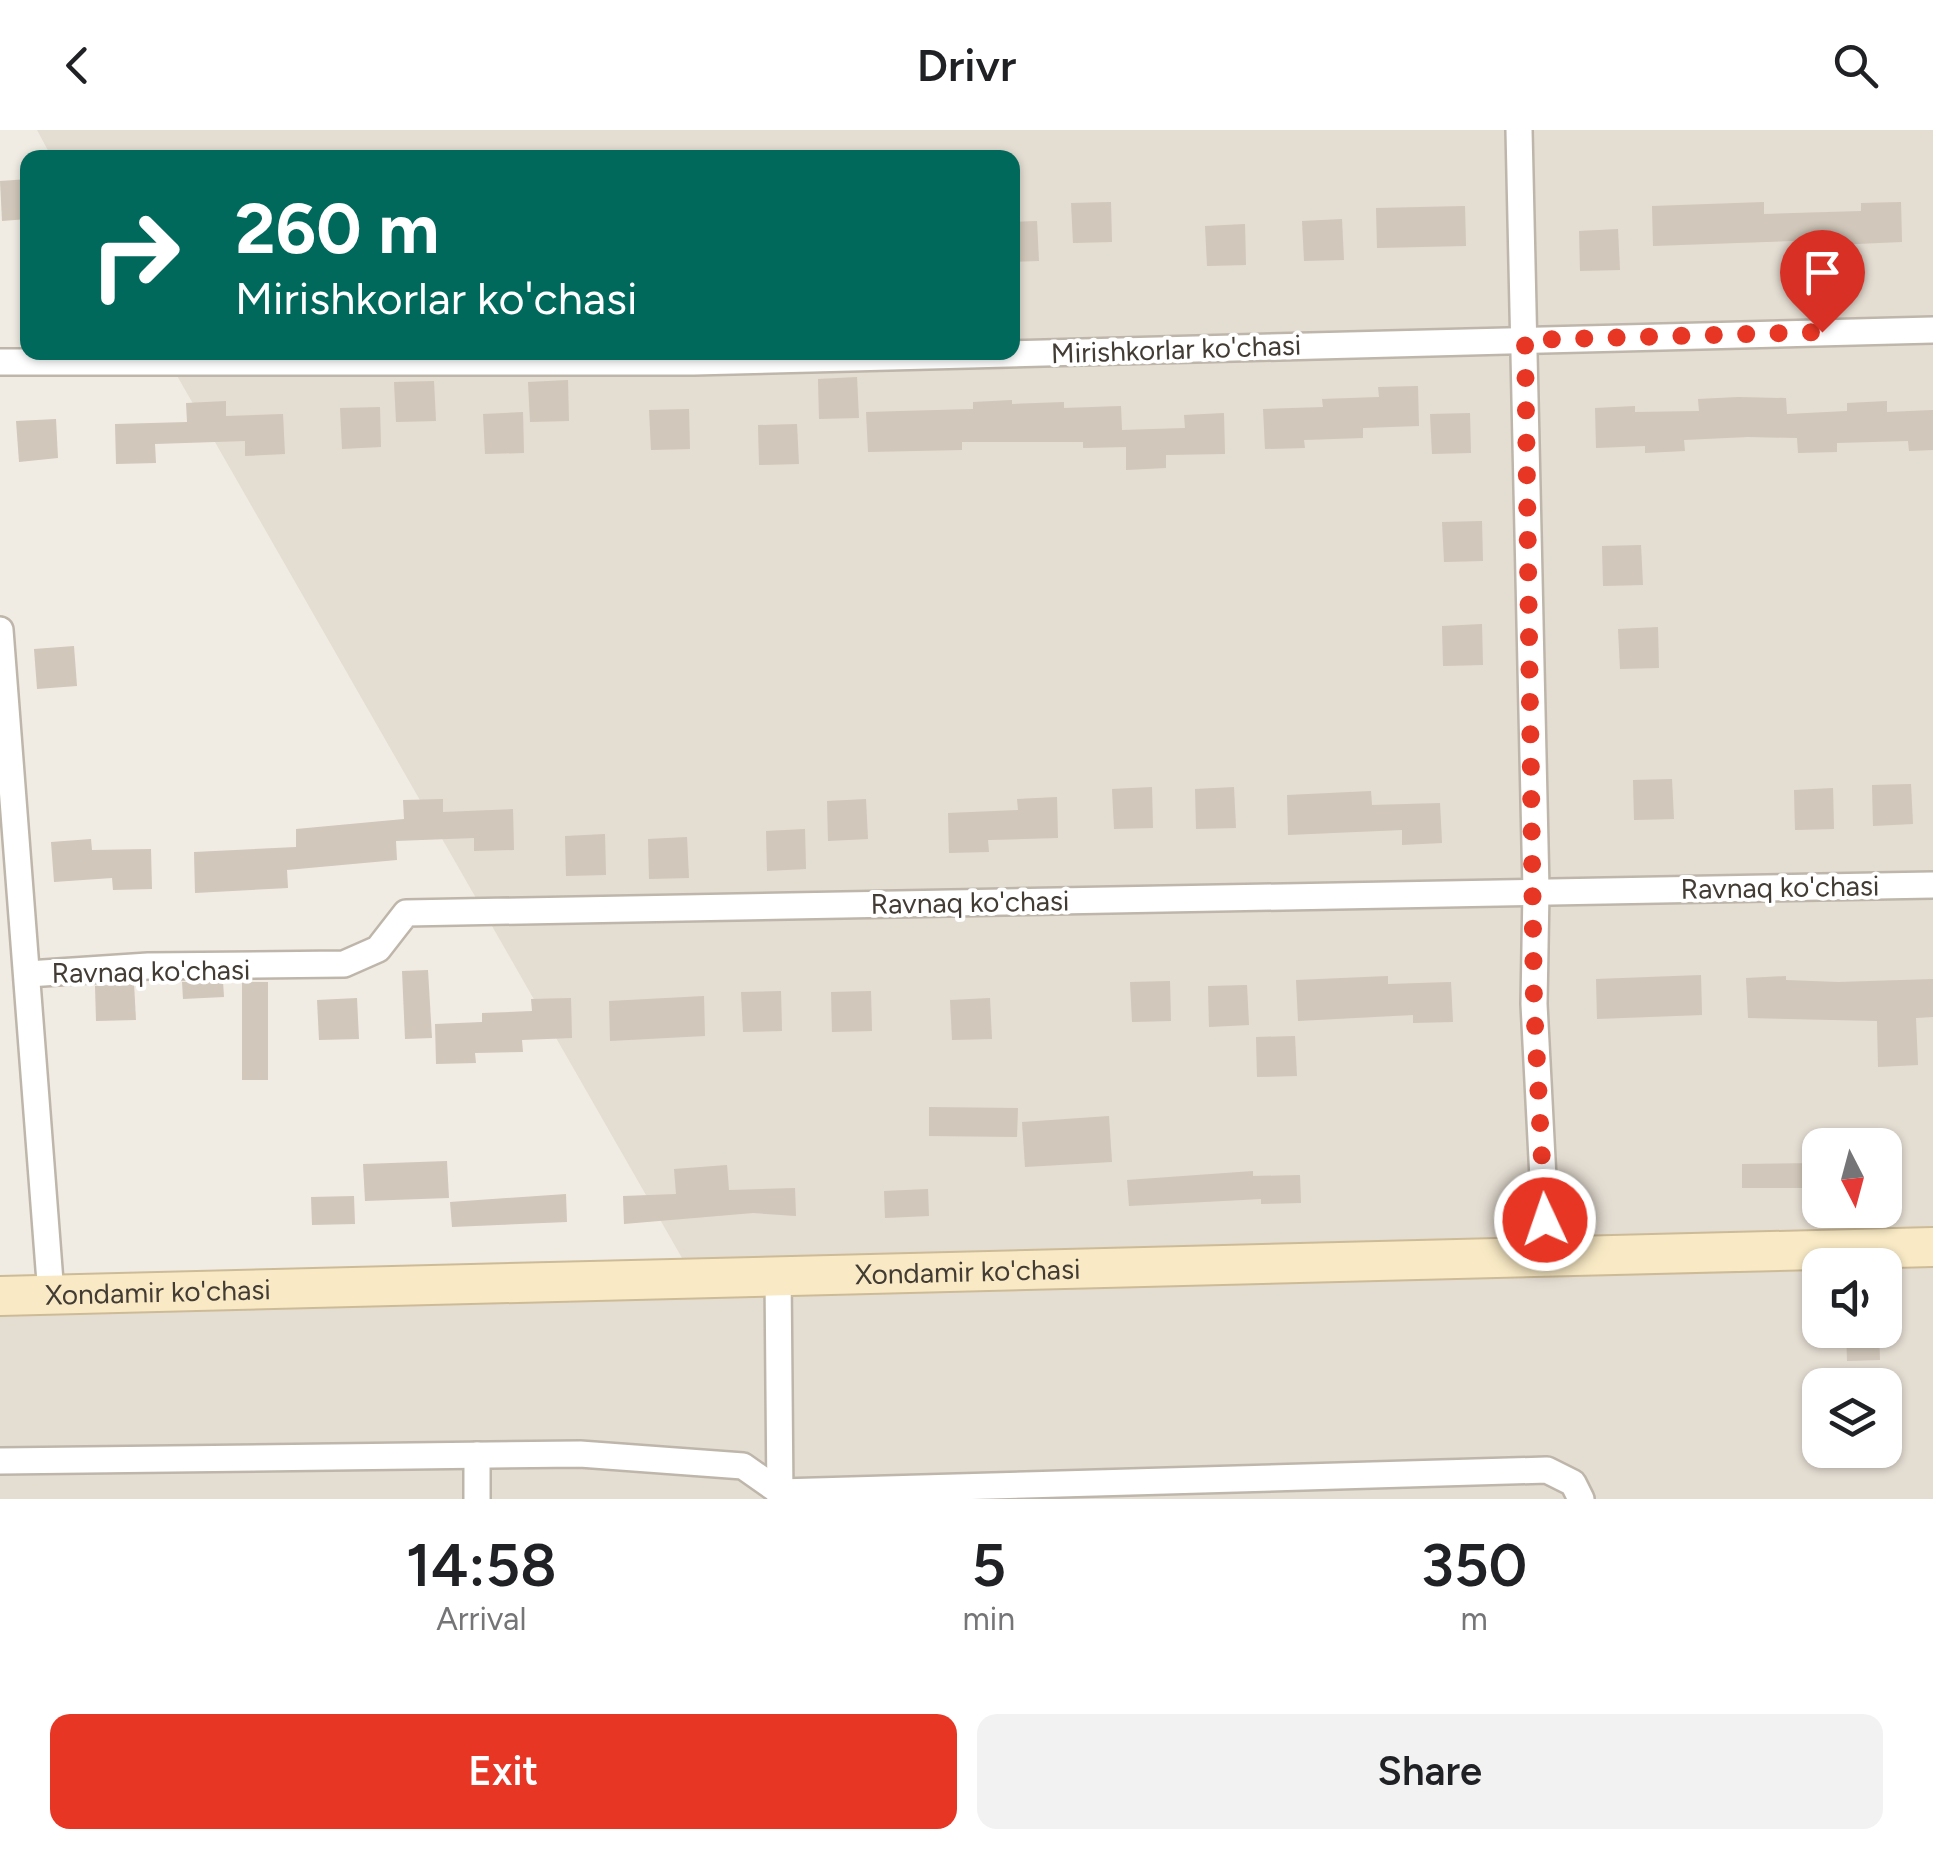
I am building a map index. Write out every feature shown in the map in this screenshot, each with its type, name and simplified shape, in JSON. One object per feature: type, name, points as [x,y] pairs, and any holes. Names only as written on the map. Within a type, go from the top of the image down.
[{"type":"main road","name":"Xondamir ko'chasi","points":[[0,1296],[1933,1246]]},
{"type":"street","points":[[1519,130],[1536,890],[1534,1004],[1547,1256]]},
{"type":"street","name":"Mirishkorlar ko'chasi","points":[[1020,353],[1933,330]]},
{"type":"street","name":"Mirishkorlar ko'chasi","points":[[0,362],[770,360]]},
{"type":"street","points":[[0,630],[51,1295]]},
{"type":"street","name":"Ravnaq ko'chasi","points":[[28,974],[148,966],[344,964],[378,949],[406,913],[1933,885]]},
{"type":"street","points":[[778,1274],[780,1495]]},
{"type":"street","points":[[0,1461],[580,1454],[743,1466],[780,1495],[1325,1487],[1548,1470],[1573,1484],[1581,1499]]},
{"type":"street","points":[[476,1499],[477,1455]]},
{"type":"shaded area","points":[[37,130],[1933,130],[1933,1499],[0,1499],[0,1294],[682,1258],[168,360],[1020,360],[1020,150],[48,150]]},
{"type":"building","points":[[20,180],[20,220],[2,221],[0,181]]},
{"type":"building","points":[[1111,202],[1112,242],[1073,243],[1071,203]]},
{"type":"building","points":[[1764,202],[1764,214],[1861,211],[1861,203],[1901,202],[1902,242],[1834,245],[1834,252],[1795,253],[1794,241],[1653,246],[1652,206]]},
{"type":"building","points":[[1465,206],[1466,246],[1377,248],[1376,208]]},
{"type":"building","points":[[1342,219],[1344,260],[1304,261],[1302,221]]},
{"type":"building","points":[[1037,221],[1039,261],[1020,262],[1020,222]]},
{"type":"building","points":[[1245,224],[1246,265],[1207,266],[1205,226]]},
{"type":"building","points":[[1618,229],[1620,270],[1580,271],[1579,231]]},
{"type":"building","points":[[857,377],[859,418],[819,419],[818,379]]},
{"type":"building","points":[[568,380],[569,421],[530,422],[528,382]]},
{"type":"building","points":[[434,381],[436,421],[396,422],[394,382]]},
{"type":"building","points":[[1418,386],[1419,426],[1363,428],[1363,438],[1304,440],[1305,448],[1265,449],[1263,409],[1323,407],[1322,399],[1379,397],[1378,387]]},
{"type":"building","points":[[1786,398],[1787,414],[1847,411],[1847,403],[1887,401],[1887,412],[1933,410],[1933,450],[1909,451],[1908,441],[1837,443],[1837,452],[1798,453],[1797,438],[1748,437],[1684,440],[1685,451],[1645,453],[1645,446],[1596,448],[1595,408],[1635,406],[1635,412],[1699,411],[1698,399]]},
{"type":"building","points":[[1012,400],[1012,404],[1064,402],[1064,408],[1121,406],[1122,430],[1185,428],[1184,415],[1224,413],[1225,454],[1166,455],[1166,468],[1126,470],[1126,447],[1083,448],[1083,442],[962,442],[962,450],[868,452],[866,412],[973,409],[973,402]]},
{"type":"building","points":[[226,401],[226,416],[283,414],[285,454],[245,456],[245,441],[155,444],[156,463],[116,464],[115,424],[187,422],[186,403]]},
{"type":"building","points":[[380,407],[381,447],[342,449],[340,408]]},
{"type":"building","points":[[689,409],[690,449],[651,450],[649,410]]},
{"type":"building","points":[[523,412],[524,453],[485,454],[483,414]]},
{"type":"building","points":[[1470,413],[1471,453],[1432,454],[1430,414]]},
{"type":"building","points":[[56,419],[58,458],[19,462],[16,421]]},
{"type":"building","points":[[797,424],[799,464],[759,465],[758,425]]},
{"type":"building","points":[[1482,521],[1483,561],[1444,562],[1442,522]]},
{"type":"building","points":[[1641,545],[1643,585],[1603,586],[1602,546]]},
{"type":"building","points":[[1482,624],[1483,665],[1443,666],[1442,626]]},
{"type":"building","points":[[1658,627],[1659,668],[1620,669],[1618,629]]},
{"type":"building","points":[[74,646],[77,686],[37,689],[34,649]]},
{"type":"building","points":[[1672,779],[1674,819],[1634,820],[1633,780]]},
{"type":"building","points":[[1911,784],[1913,824],[1873,826],[1872,785]]},
{"type":"building","points":[[1152,787],[1153,828],[1114,829],[1112,789]]},
{"type":"building","points":[[1234,787],[1236,828],[1196,829],[1195,789]]},
{"type":"building","points":[[1833,788],[1834,829],[1795,830],[1794,790]]},
{"type":"building","points":[[1371,791],[1372,805],[1440,803],[1442,843],[1402,845],[1402,830],[1288,835],[1287,795]]},
{"type":"building","points":[[1057,797],[1058,838],[988,840],[989,852],[949,853],[948,813],[1018,810],[1017,799]]},
{"type":"building","points":[[443,799],[443,812],[513,809],[514,850],[474,851],[474,838],[396,841],[397,860],[287,870],[288,888],[195,893],[194,852],[296,847],[296,829],[404,819],[403,800]]},
{"type":"building","points":[[866,799],[868,839],[828,841],[827,801]]},
{"type":"building","points":[[805,829],[806,869],[767,871],[766,831]]},
{"type":"building","points":[[605,834],[606,875],[566,876],[565,836]]},
{"type":"building","points":[[687,837],[689,878],[649,879],[648,839]]},
{"type":"building","points":[[91,839],[92,850],[151,849],[152,889],[113,890],[112,878],[54,882],[51,842]]},
{"type":"building","points":[[428,970],[432,1038],[405,1039],[402,971]]},
{"type":"building","points":[[1701,975],[1702,1015],[1597,1019],[1596,979]]},
{"type":"building","points":[[1388,976],[1388,984],[1451,982],[1453,1022],[1413,1023],[1413,1015],[1298,1021],[1296,980]]},
{"type":"building","points":[[1786,976],[1786,980],[1838,982],[1933,979],[1933,1017],[1916,1018],[1918,1065],[1878,1067],[1877,1021],[1748,1018],[1746,978]]},
{"type":"building","points":[[223,981],[224,997],[183,999],[182,982]]},
{"type":"building","points":[[1170,981],[1171,1021],[1132,1022],[1130,982]]},
{"type":"building","points":[[242,982],[268,982],[268,1080],[242,1080]]},
{"type":"building","points":[[134,983],[136,1020],[96,1021],[95,986]]},
{"type":"building","points":[[1247,985],[1249,1025],[1209,1027],[1208,986]]},
{"type":"building","points":[[781,991],[782,1031],[743,1032],[741,992]]},
{"type":"building","points":[[871,991],[872,1031],[832,1032],[831,992]]},
{"type":"building","points":[[704,996],[705,1036],[610,1041],[609,1001]]},
{"type":"building","points":[[357,998],[359,1039],[319,1040],[317,1000]]},
{"type":"building","points":[[571,998],[572,1038],[522,1040],[523,1052],[475,1053],[476,1063],[436,1064],[435,1024],[482,1022],[482,1013],[532,1011],[531,999]]},
{"type":"building","points":[[990,998],[992,1039],[952,1040],[950,1000]]},
{"type":"building","points":[[1295,1036],[1297,1076],[1257,1077],[1256,1037]]},
{"type":"building","points":[[929,1107],[1018,1108],[1017,1137],[929,1136]]},
{"type":"building","points":[[1109,1116],[1112,1162],[1025,1167],[1022,1122]]},
{"type":"building","points":[[447,1161],[449,1198],[365,1201],[363,1164]]},
{"type":"building","points":[[1802,1163],[1802,1188],[1742,1188],[1742,1164]]},
{"type":"building","points":[[727,1165],[729,1190],[795,1188],[796,1216],[753,1213],[624,1224],[623,1196],[676,1194],[674,1169]]},
{"type":"building","points":[[1253,1171],[1253,1176],[1300,1175],[1301,1203],[1261,1204],[1261,1199],[1129,1206],[1127,1180]]},
{"type":"building","points":[[928,1189],[929,1216],[885,1218],[884,1191]]},
{"type":"building","points":[[566,1194],[567,1222],[452,1227],[450,1202]]},
{"type":"building","points":[[354,1196],[355,1224],[312,1225],[311,1197]]},
{"type":"building","points":[[1847,1348],[1880,1348],[1880,1360],[1847,1361]]},
{"type":"route","points":[[1545,1220],[1534,1004],[1536,890],[1525,340],[1822,332]]}]
